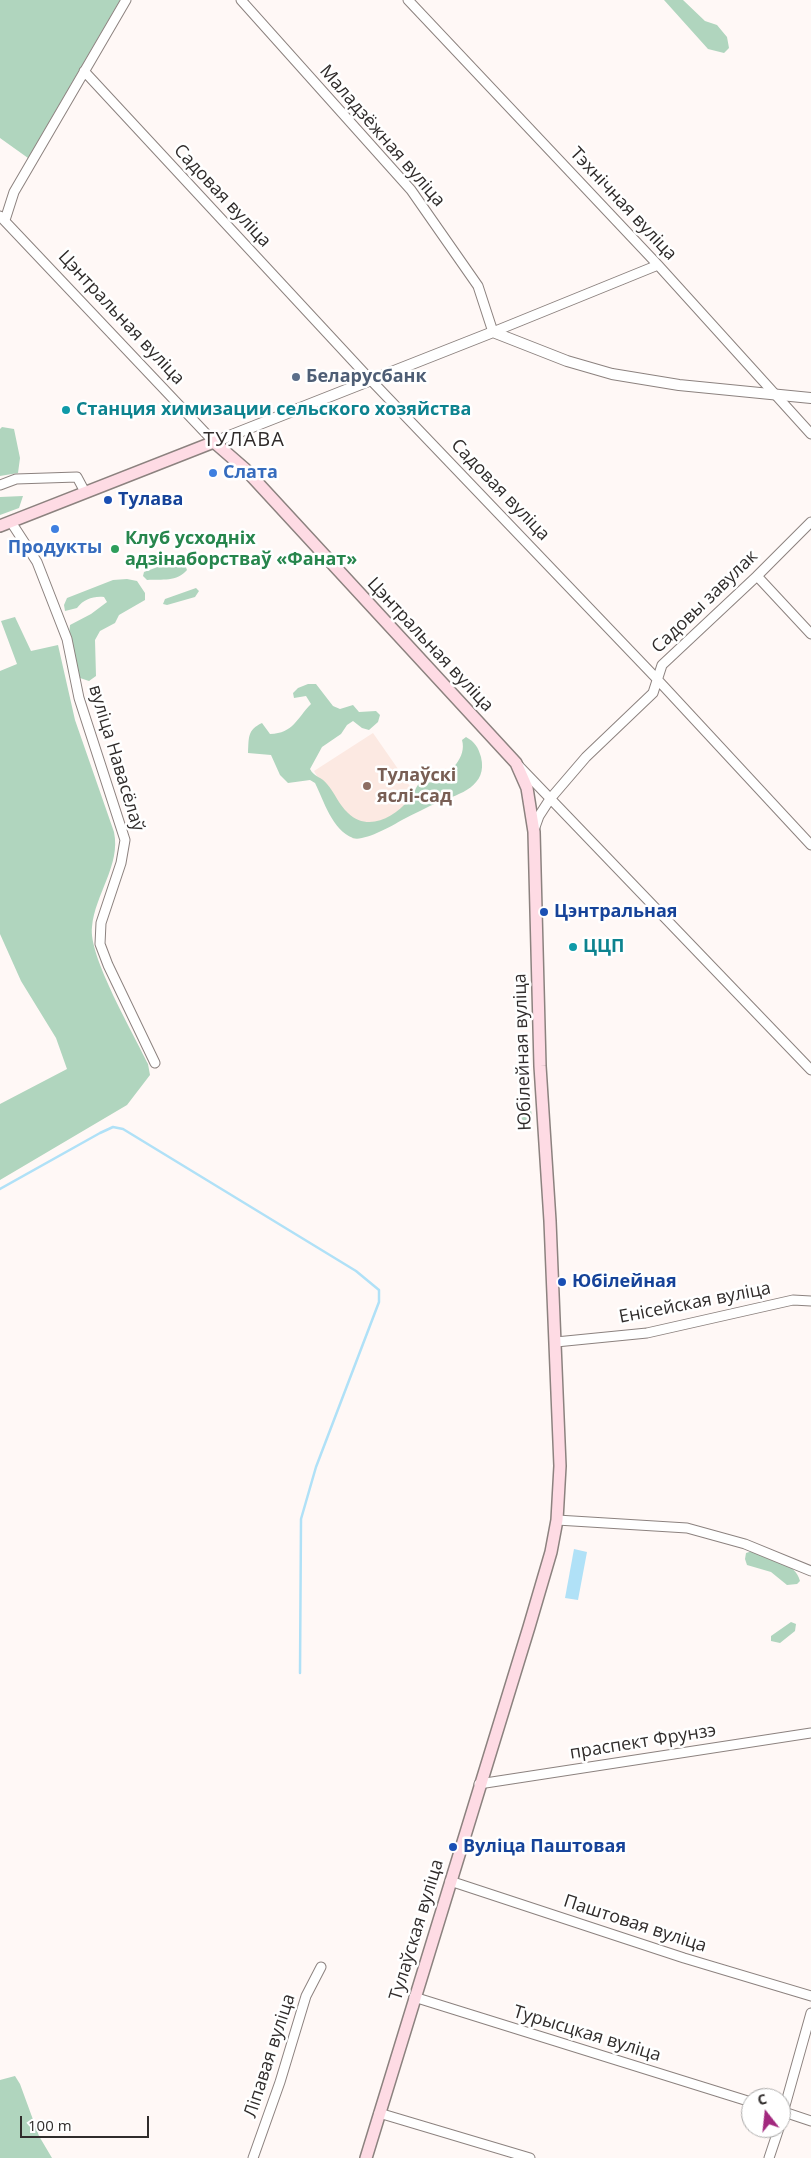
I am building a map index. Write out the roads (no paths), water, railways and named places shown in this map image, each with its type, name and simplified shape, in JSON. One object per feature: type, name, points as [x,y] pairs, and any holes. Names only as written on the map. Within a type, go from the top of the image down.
[{"type":"main road","points":[[6,524],[214,442]]},
{"type":"main road","name":"Цэнтральная вуліца","points":[[214,442],[245,469],[516,762]]},
{"type":"main road","name":"Юбілейная вуліца","points":[[516,762],[527,788],[534,832],[540,1066],[556,1342],[560,1466],[558,1520]]},
{"type":"main road","name":"Тулаўская вуліца","points":[[366,2158],[479,1784],[529,1627],[558,1520]]},
{"type":"street","points":[[3,218],[14,192],[126,0]]},
{"type":"street","name":"Маладзёжная вуліца","points":[[242,0],[411,190],[478,286],[494,332]]},
{"type":"street","name":"Тэхнічная вуліца","points":[[408,0],[658,265],[811,434]]},
{"type":"street","name":"Садовая вуліца","points":[[84,71],[372,380],[656,678],[811,845]]},
{"type":"street","name":"Цэнтральная вуліца","points":[[3,218],[214,442]]},
{"type":"street","points":[[214,442],[494,332],[658,265]]},
{"type":"street","points":[[494,332],[567,361],[612,374],[679,385],[811,398]]},
{"type":"street","points":[[0,485],[16,480],[77,477],[85,492]]},
{"type":"street","name":"Садовы завулак","points":[[534,832],[539,816],[550,798],[586,757],[653,693],[656,678],[662,665],[757,576],[811,522]]},
{"type":"street","name":"вуліца Навасёлаў","points":[[6,524],[38,562],[67,639],[79,698],[125,840],[121,863],[100,923],[100,944],[108,965],[155,1063]]},
{"type":"street","points":[[757,576],[811,634]]},
{"type":"street","name":"Цэнтральная вуліца","points":[[516,762],[811,1070]]},
{"type":"street","name":"Енісейская вуліца","points":[[556,1342],[647,1333],[793,1300],[811,1301]]},
{"type":"street","points":[[558,1520],[687,1528],[745,1544],[811,1571]]},
{"type":"street","name":"праспект Фрунзэ","points":[[479,1784],[811,1733]]},
{"type":"street","name":"Паштовая вуліца","points":[[450,1881],[684,1958],[811,1996]]},
{"type":"street","name":"Ліпавая вуліца","points":[[253,2158],[280,2082],[306,1996],[321,1967]]},
{"type":"street","name":"Турысцкая вуліца","points":[[414,1997],[741,2099]]},
{"type":"street","points":[[789,2088],[811,2013]]},
{"type":"street","points":[[379,2113],[530,2158]]},
{"type":"street","points":[[791,2116],[811,2121]]},
{"type":"street","points":[[769,2158],[775,2138]]},
{"type":"water","points":[[574,1549],[587,1552],[578,1600],[565,1598]]},
{"type":"waterway","points":[[0,1189],[100,1133],[113,1127],[123,1129],[356,1271],[379,1290],[379,1302],[316,1467],[301,1519],[300,1673]]},
{"type":"place","name":"Беларусбанк","points":[[296,377]]},
{"type":"place","name":"Станция химизации сельского хозяйства","points":[[66,410]]},
{"type":"place","name":"Слата","points":[[213,473]]},
{"type":"place","name":"Тулава","points":[[108,500]]},
{"type":"place","name":"Продукты","points":[[55,529]]},
{"type":"place","name":"Клуб усходніх адзінаборстваў «Фанат»","points":[[115,549]]},
{"type":"place","name":"Тулаўскі яслі-сад","points":[[367,786]]},
{"type":"place","name":"Цэнтральная","points":[[544,912]]},
{"type":"place","name":"ЦЦП","points":[[573,947]]},
{"type":"place","name":"Юбілейная","points":[[562,1282]]},
{"type":"place","name":"Вуліца Паштовая","points":[[453,1847]]},
{"type":"district","name":"ТУЛАВА","points":[[244,440]]}]
